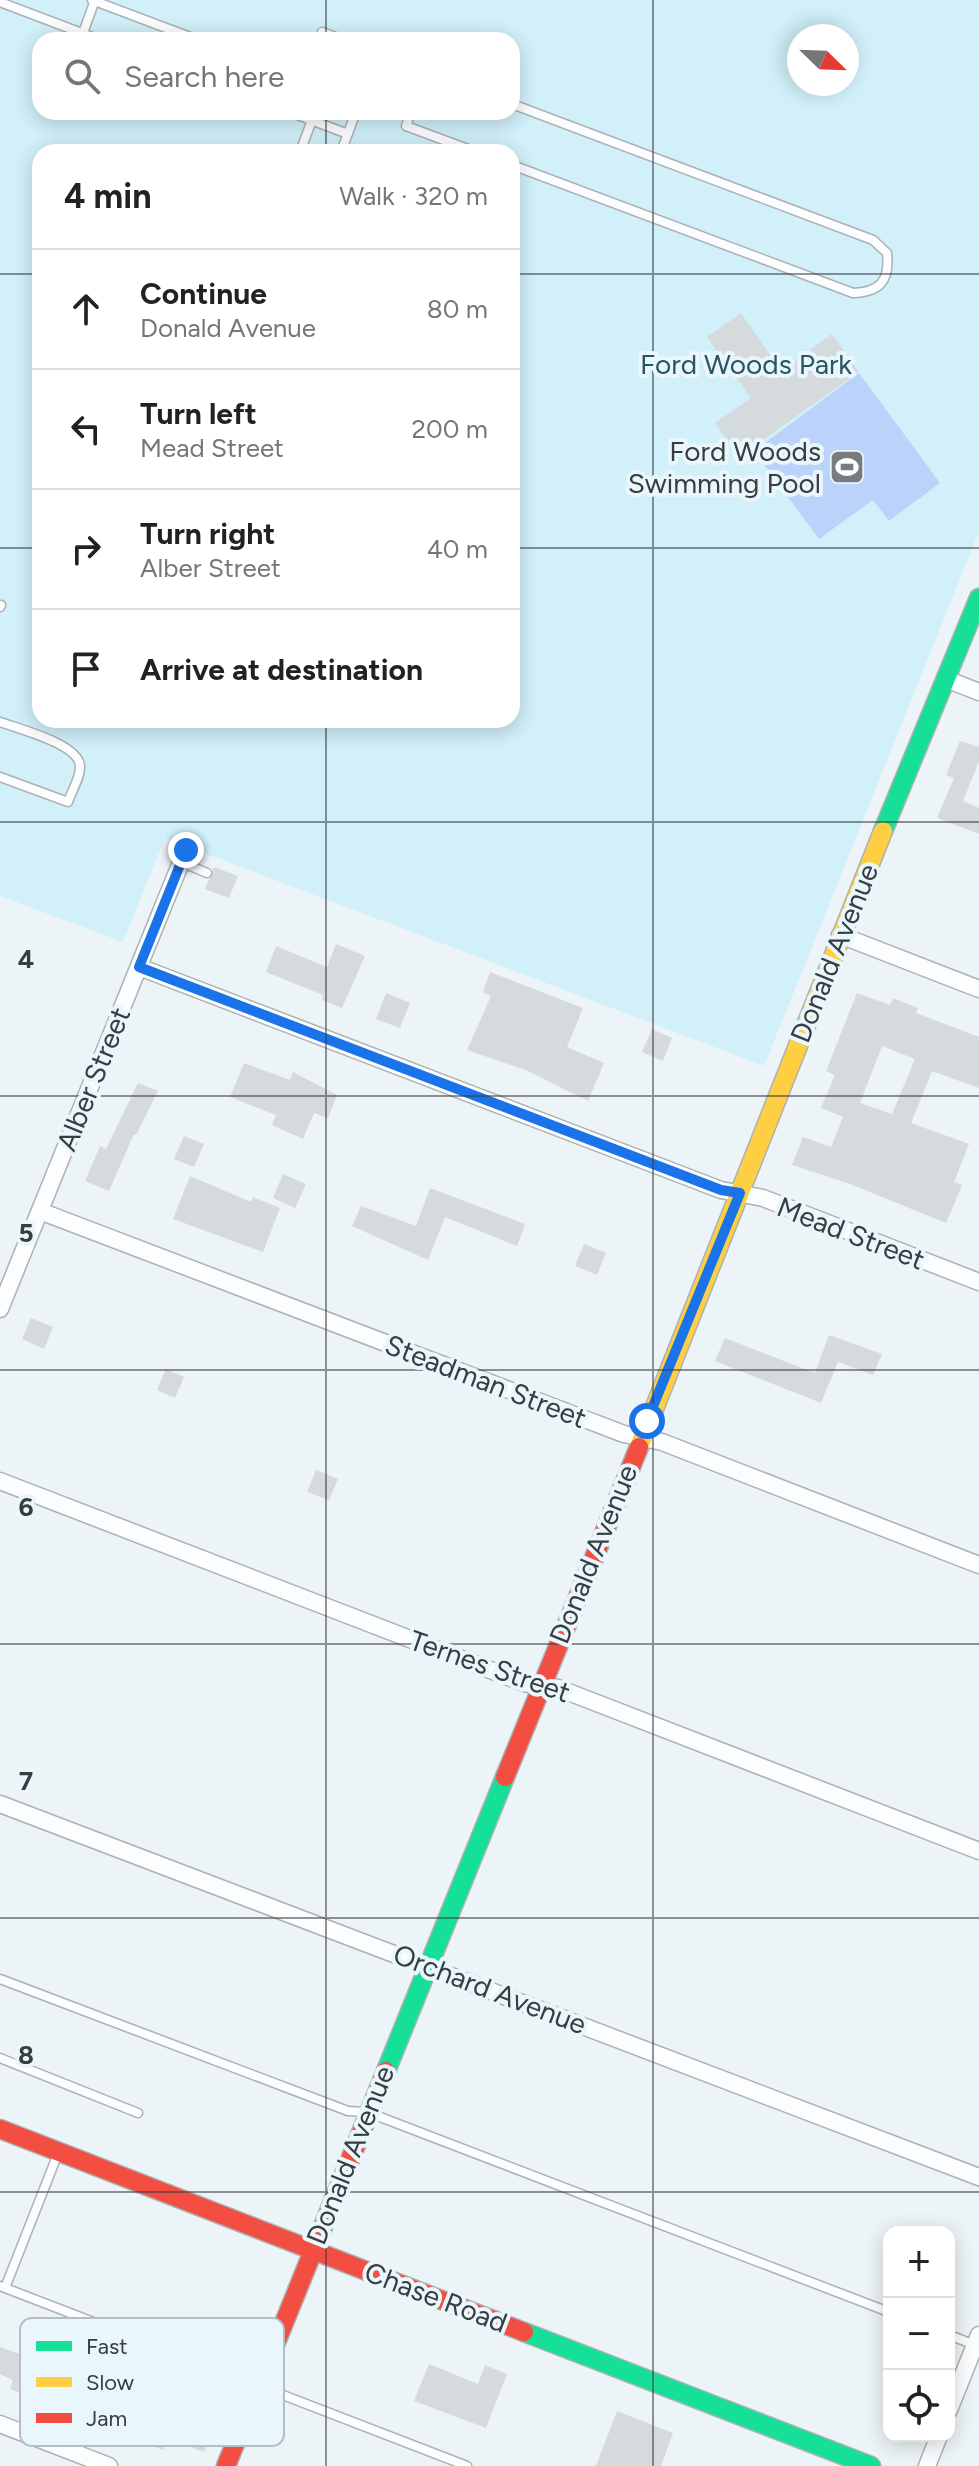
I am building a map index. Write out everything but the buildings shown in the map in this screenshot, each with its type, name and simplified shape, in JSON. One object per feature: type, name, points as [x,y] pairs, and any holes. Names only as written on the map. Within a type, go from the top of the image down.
[{"type":"street","name":"Donald Avenue","points":[[284,2318],[740,1193],[840,935],[979,598]]},
{"type":"street","points":[[946,679],[979,692]]},
{"type":"street","name":"Alber Street","points":[[0,1309],[183,856]]},
{"type":"street","points":[[840,935],[979,989]]},
{"type":"street","name":"Mead Street","points":[[139,967],[721,1190],[763,1198],[979,1282]]},
{"type":"street","name":"Steadman Street","points":[[40,1211],[624,1434],[662,1442],[979,1565]]},
{"type":"street","name":"Ternes Street","points":[[0,1481],[524,1683],[558,1688],[979,1851]]},
{"type":"street","name":"Orchard Avenue","points":[[0,1804],[979,2177]]},
{"type":"street","name":"Chase Road","points":[[0,2129],[871,2466]]},
{"type":"street","points":[[955,2396],[978,2342]]},
{"type":"street","points":[[0,2424],[20,2432]]},
{"type":"street","points":[[927,2466],[937,2442]]},
{"type":"street","points":[[57,2446],[109,2466]]},
{"type":"street","name":"Donald Avenue","points":[[226,2466],[234,2446]]},
{"type":"lane","points":[[83,32],[94,0],[177,32]]},
{"type":"lane","points":[[0,2],[80,32]]},
{"type":"lane","points":[[520,107],[873,240],[887,253],[889,270],[883,284],[871,293],[853,293],[520,168]]},
{"type":"lane","points":[[303,144],[312,120]]},
{"type":"lane","points":[[322,120],[348,134]]},
{"type":"lane","points":[[344,144],[353,120]]},
{"type":"lane","points":[[408,120],[406,126],[454,144]]},
{"type":"lane","points":[[0,722],[66,747],[77,755],[80,767],[68,802],[0,777]]},
{"type":"lane","points":[[183,856],[207,873]]},
{"type":"lane","points":[[0,1979],[348,2111],[367,2112],[883,2310]]},
{"type":"lane","points":[[0,2058],[138,2113]]},
{"type":"lane","points":[[59,2152],[3,2287],[83,2318]]},
{"type":"lane","points":[[955,2336],[978,2342]]},
{"type":"lane","points":[[284,2396],[467,2466]]},
{"type":"green space","name":"Ford Woods Park","points":[[0,0],[979,0],[979,532],[764,1066],[165,838],[123,942],[0,896]]},
{"type":"water","name":"Ford Woods Swimming Pool","points":[[859,373],[940,483],[889,521],[873,500],[819,539],[754,451]]},
{"type":"traffic: fast","points":[[883,831],[979,598]]},
{"type":"traffic: fast","points":[[386,2071],[505,1777]]},
{"type":"traffic: fast","points":[[524,2332],[871,2466]]},
{"type":"traffic: slow","points":[[639,1447],[883,831]]},
{"type":"traffic: jam","points":[[505,1777],[639,1447]]},
{"type":"traffic: jam","points":[[284,2323],[386,2071]]},
{"type":"traffic: jam","points":[[0,2129],[524,2332]]},
{"type":"traffic: jam","points":[[226,2466],[234,2446]]},
{"type":"place","name":"Ford Woods Swimming Pool","points":[[847,467]]},
{"type":"route","points":[[186,850],[139,967],[721,1190],[740,1193],[647,1421]]}]
